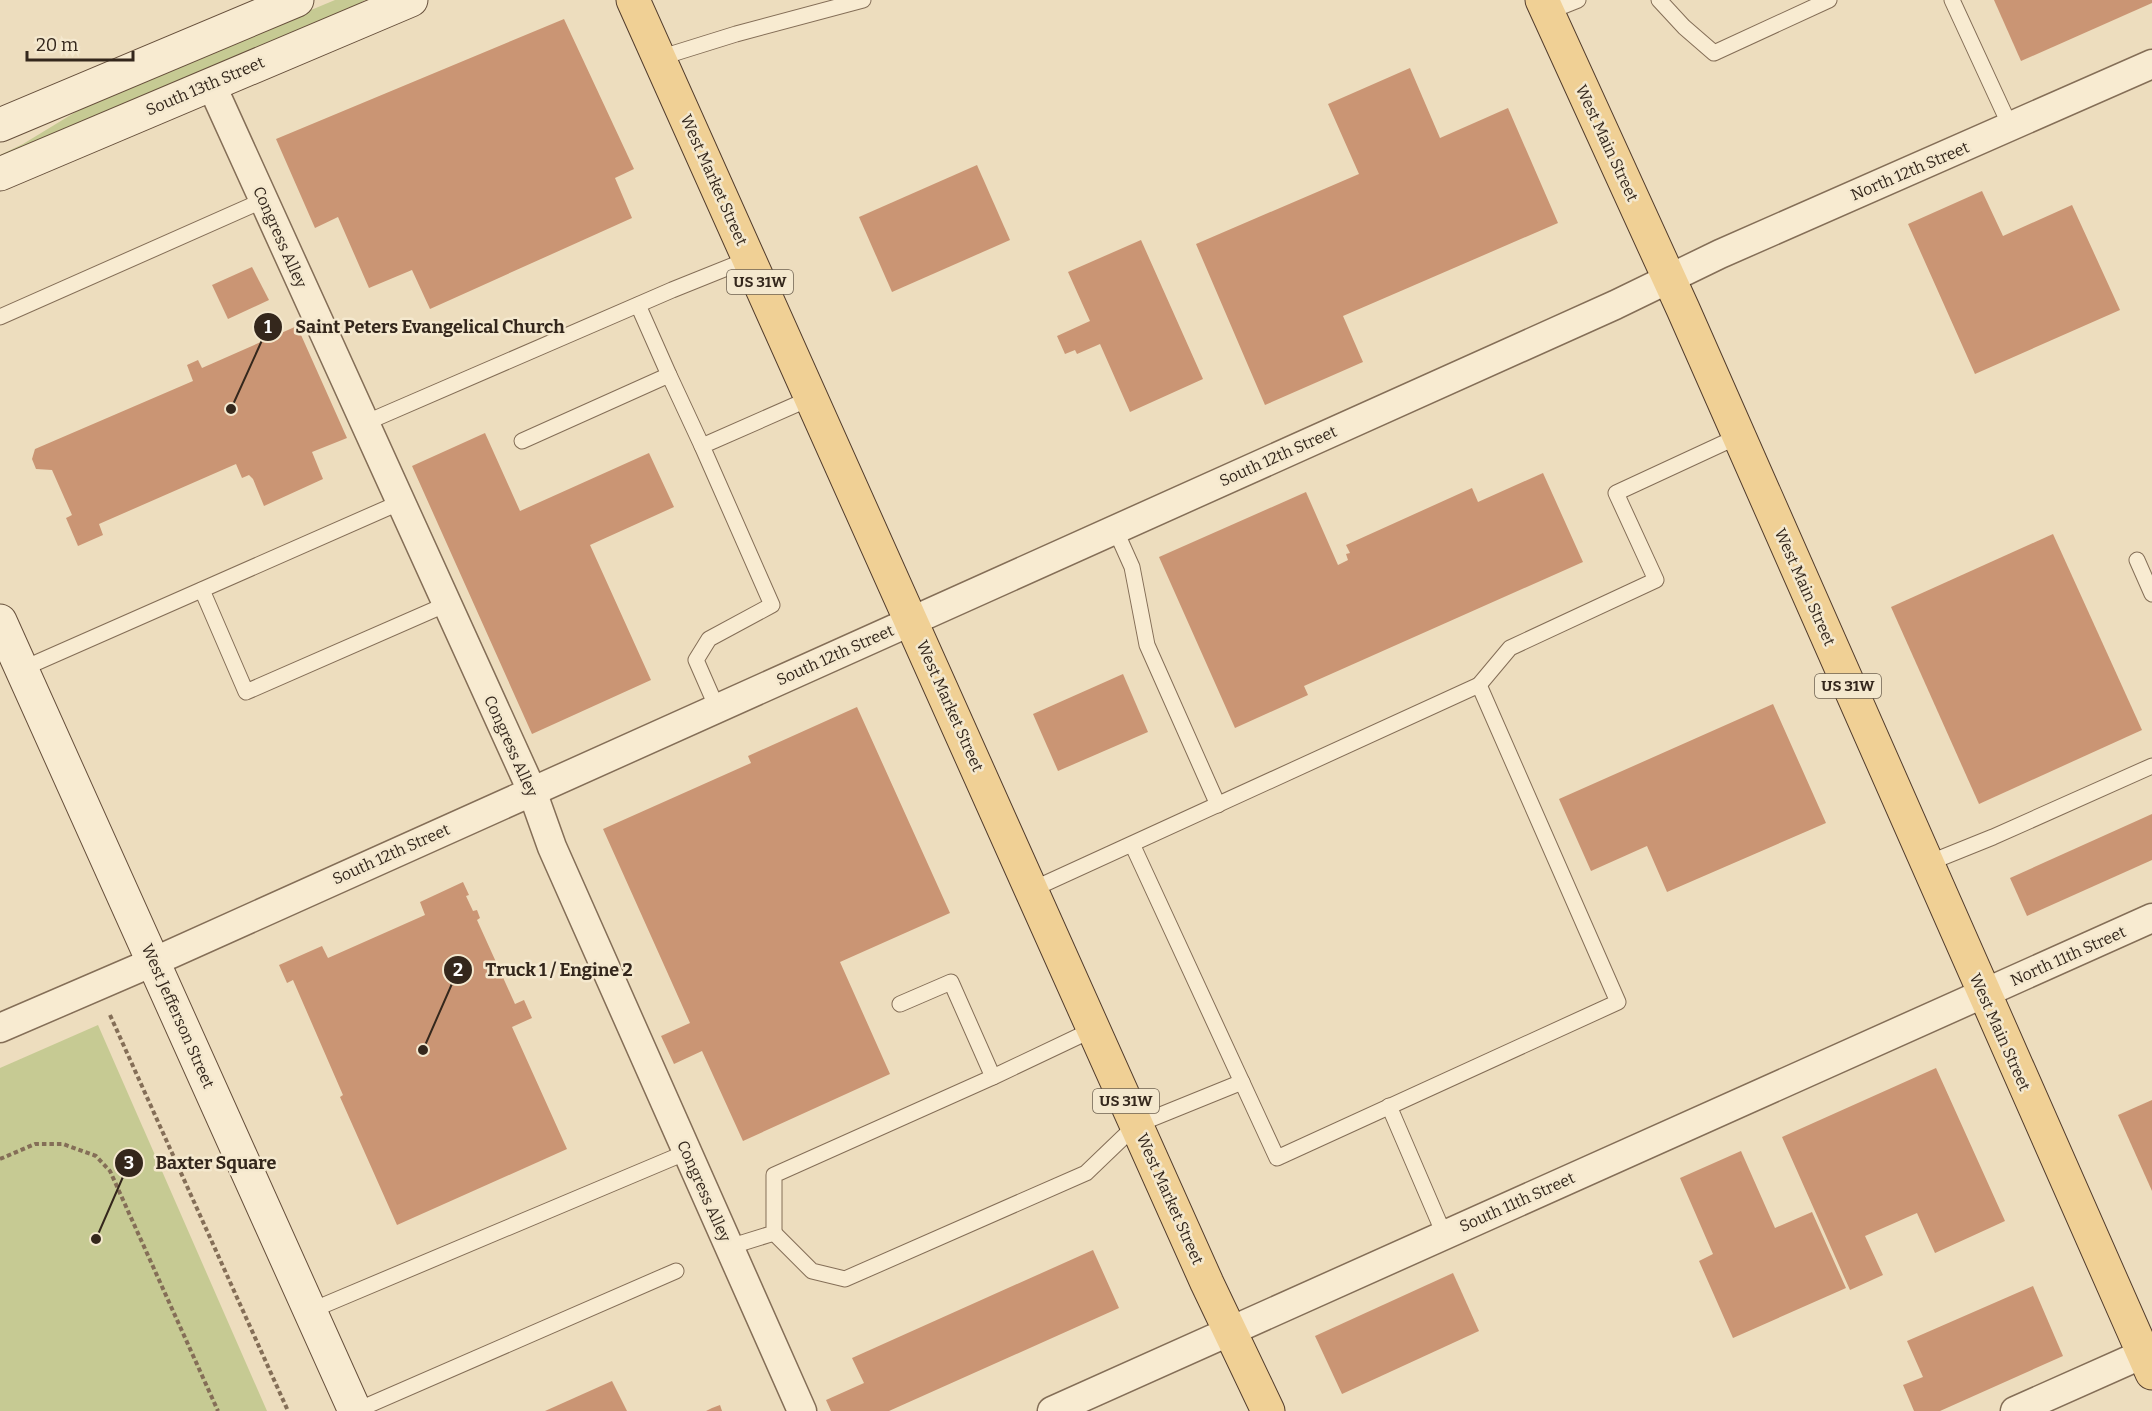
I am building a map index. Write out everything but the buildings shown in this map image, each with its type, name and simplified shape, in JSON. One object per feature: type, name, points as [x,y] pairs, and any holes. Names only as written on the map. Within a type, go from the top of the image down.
[{"type":"main road","name":"West Market Street","points":[[633,0],[1229,1332],[1268,1411]]},
{"type":"main road","name":"West Main Street","points":[[1545,6],[1738,436],[2148,1364]]},
{"type":"street","points":[[0,125],[297,0]]},
{"type":"street","name":"South 13th Street","points":[[0,174],[411,0]]},
{"type":"street","name":"North 12th Street","points":[[1668,279],[1731,249],[2011,128],[2152,64]]},
{"type":"street","name":"Congress Alley","points":[[211,84],[532,791],[552,847],[802,1411]]},
{"type":"street","name":"South 12th Street","points":[[0,1028],[153,962],[1668,279]]},
{"type":"street","name":"West Jefferson Street","points":[[0,621],[355,1411]]},
{"type":"street","name":"North 11th Street","points":[[1983,994],[2152,918]]},
{"type":"street","name":"South 11th Street","points":[[1052,1411],[1983,994]]},
{"type":"street","points":[[2015,1411],[2148,1364]]},
{"type":"lane","points":[[659,58],[736,33],[863,0]]},
{"type":"lane","points":[[1545,6],[1578,0]]},
{"type":"lane","points":[[1659,0],[1684,27],[1714,53],[1829,0]]},
{"type":"lane","points":[[1952,0],[2011,128]]},
{"type":"lane","points":[[0,317],[264,200]]},
{"type":"lane","points":[[365,423],[749,259]]},
{"type":"lane","points":[[638,305],[772,605],[710,639],[696,660],[717,708]]},
{"type":"lane","points":[[522,441],[669,375]]},
{"type":"lane","points":[[702,446],[811,398]]},
{"type":"lane","points":[[1031,890],[1479,685],[1510,648],[1656,580],[1616,493],[1738,436]]},
{"type":"lane","points":[[22,669],[401,502]]},
{"type":"lane","points":[[1115,529],[1132,567],[1147,645],[1218,805]]},
{"type":"lane","points":[[2138,560],[2152,594]]},
{"type":"lane","points":[[202,590],[246,692],[447,604]]},
{"type":"lane","points":[[1132,844],[1277,1158],[1618,1002],[1479,685]]},
{"type":"lane","points":[[1926,864],[1993,837],[2152,765]]},
{"type":"lane","points":[[900,1004],[951,982],[993,1077]]},
{"type":"lane","points":[[1094,1029],[774,1175],[774,1233],[812,1271],[845,1279],[1086,1173],[1136,1125],[1242,1082]]},
{"type":"lane","points":[[1389,1106],[1444,1234]]},
{"type":"lane","points":[[310,1311],[687,1152]]},
{"type":"lane","points":[[729,1247],[774,1233]]},
{"type":"lane","points":[[355,1411],[676,1271]]},
{"type":"path","points":[[109,1012],[288,1411]]},
{"type":"path","points":[[0,1159],[35,1144],[63,1144],[96,1156],[110,1171],[218,1411]]},
{"type":"green space","points":[[335,0],[365,0],[323,27],[0,161],[0,155],[23,144],[97,99]]},
{"type":"green space","points":[[98,1025],[267,1411],[0,1411],[0,1068]]},
{"type":"place","name":"Saint Peters Evangelical Church","points":[[231,409]]},
{"type":"place","name":"Truck 1 / Engine 2","points":[[423,1050]]},
{"type":"place","name":"Baxter Square","points":[[96,1239]]}]
